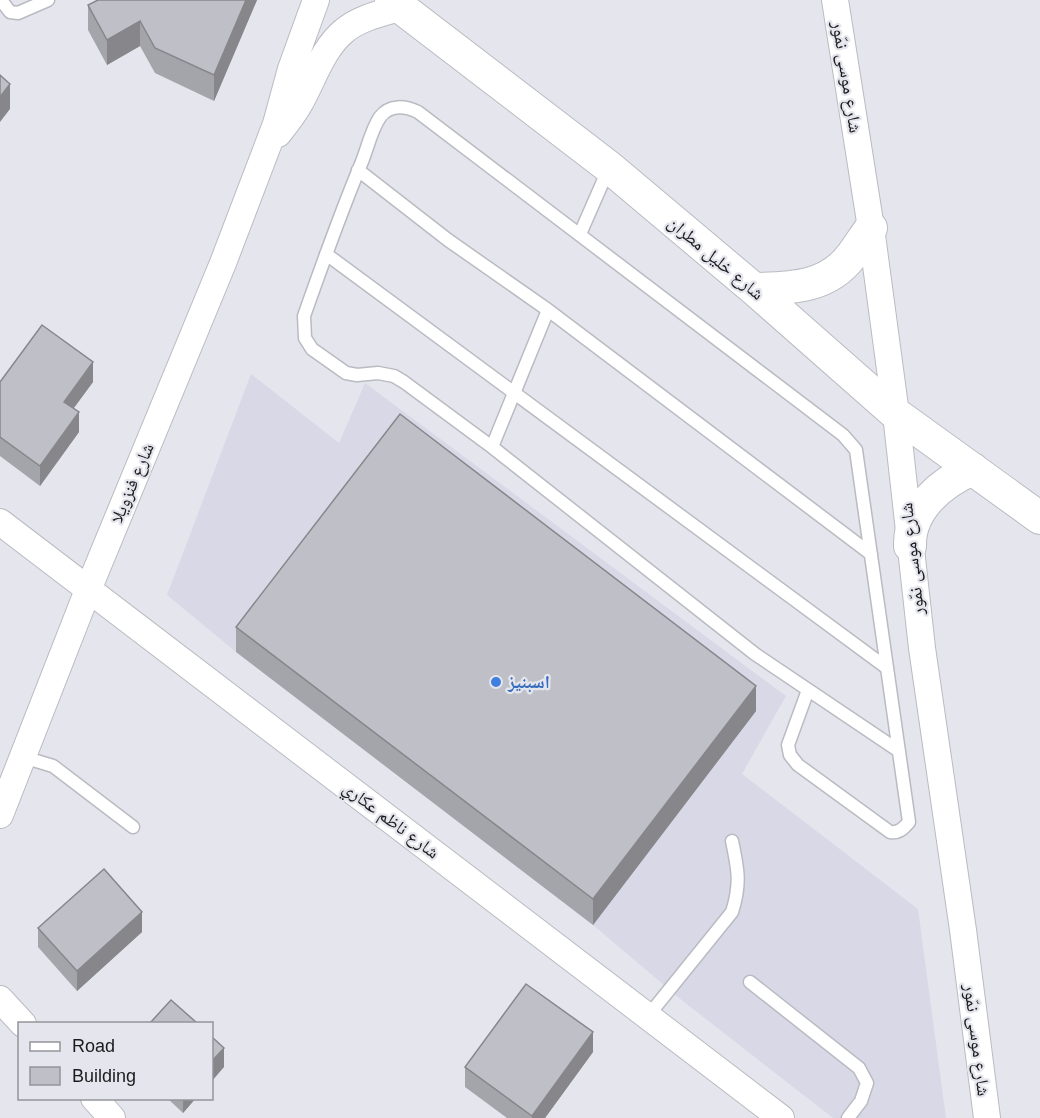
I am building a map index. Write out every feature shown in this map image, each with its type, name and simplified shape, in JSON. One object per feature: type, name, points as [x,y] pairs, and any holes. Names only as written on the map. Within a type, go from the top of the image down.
[{"type":"street","name":"شارع فنزويلا","points":[[0,815],[88,590],[224,263],[276,124],[291,69],[316,0]]},
{"type":"street","name":"شارع موسى نمّور","points":[[835,0],[871,228],[896,414],[939,774],[963,930],[987,1118]]},
{"type":"street","name":"شارع فنزويلا","points":[[266,151],[298,106],[323,59],[343,31],[395,4]]},
{"type":"street","name":"شارع خليل مطران","points":[[395,4],[609,167],[754,289],[896,414],[1040,518]]},
{"type":"street","points":[[754,289],[802,287],[817,283],[841,267],[852,256],[871,228]]},
{"type":"street","points":[[910,546],[909,535],[929,498],[958,475],[973,469]]},
{"type":"street","name":"شارع ناظم عكاري","points":[[0,522],[781,1118]]},
{"type":"street","points":[[0,999],[22,1022]]},
{"type":"street","points":[[96,1100],[112,1118]]},
{"type":"lane","points":[[1,0],[10,12],[18,13],[48,0]]},
{"type":"lane","points":[[807,690],[789,738],[790,755],[798,765],[890,832],[895,833],[903,829],[909,822],[858,456],[850,442],[418,112],[398,106],[389,110],[381,117],[358,170],[304,316],[305,338],[312,349],[346,373],[357,375],[378,373],[394,376],[492,447],[755,654],[899,751]]},
{"type":"lane","points":[[580,234],[609,167]]},
{"type":"lane","points":[[358,170],[448,240],[548,310],[871,554]]},
{"type":"lane","points":[[327,254],[887,668]]},
{"type":"lane","points":[[492,447],[548,310]]},
{"type":"lane","points":[[23,757],[53,766],[132,827]]},
{"type":"lane","points":[[648,1016],[732,912],[738,895],[739,876],[732,841]]},
{"type":"lane","points":[[750,982],[859,1068],[867,1083],[861,1101],[848,1118]]},
{"type":"shaded area","points":[[251,374],[339,443],[365,383],[786,696],[742,774],[918,909],[946,1118],[833,1118],[684,1002],[593,925],[236,652],[167,595]]},
{"type":"building","points":[[98,0],[246,0],[214,75],[155,48],[140,21],[107,40],[88,5]]},
{"type":"building","points":[[0,75],[10,84],[0,97]]},
{"type":"building","points":[[42,325],[93,362],[64,402],[79,412],[40,466],[0,437],[0,382]]},
{"type":"building","name":"اسبنيز","points":[[400,414],[756,686],[593,899],[236,627]]},
{"type":"building","points":[[104,869],[142,912],[77,971],[38,928]]},
{"type":"building","points":[[526,984],[593,1032],[532,1116],[465,1067]]},
{"type":"building","points":[[171,1000],[196,1022],[151,1022]]},
{"type":"building","points":[[213,1038],[224,1048],[213,1060]]},
{"type":"place","name":"اسبنيز","points":[[496,682]]}]
